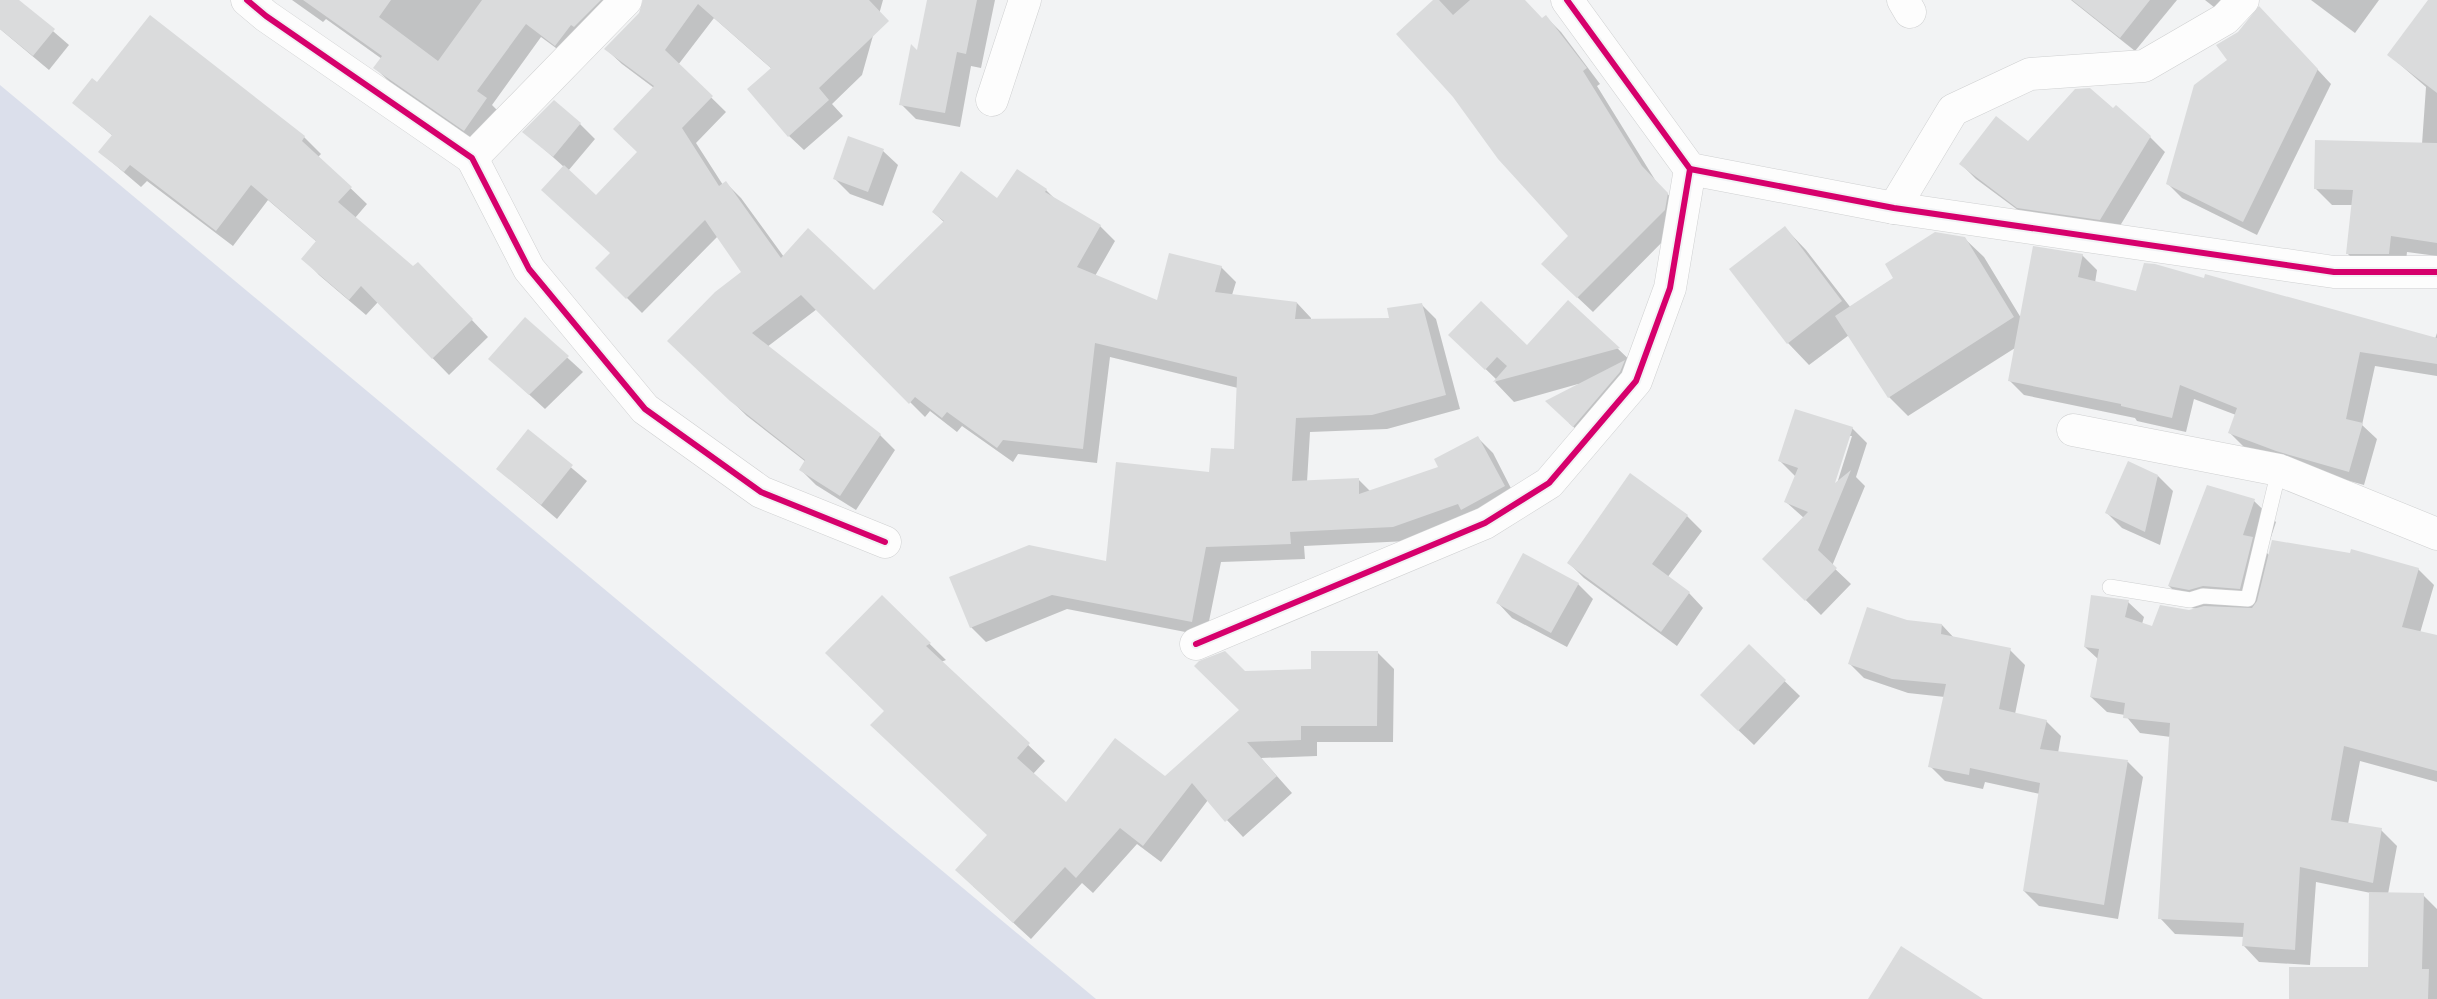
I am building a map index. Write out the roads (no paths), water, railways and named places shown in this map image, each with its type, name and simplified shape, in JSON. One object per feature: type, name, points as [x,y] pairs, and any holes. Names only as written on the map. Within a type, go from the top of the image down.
[{"type":"street","points":[[247,0],[266,16],[472,158],[529,269],[645,409],[760,492],[885,542]]},
{"type":"street","points":[[472,158],[626,0]]},
{"type":"street","points":[[992,100],[1024,0]]},
{"type":"street","points":[[1568,0],[1690,169],[1894,208],[2334,272],[2437,272]]},
{"type":"street","points":[[1894,208],[1953,110],[2030,74],[2144,66],[2225,19],[2243,0]]},
{"type":"street","points":[[1196,644],[1485,524],[1549,483],[1636,381],[1670,288],[1690,169]]},
{"type":"street","points":[[2073,430],[2279,470],[2437,534]]},
{"type":"lane","points":[[2110,587],[2190,600],[2203,596],[2248,599],[2279,470]]}]
